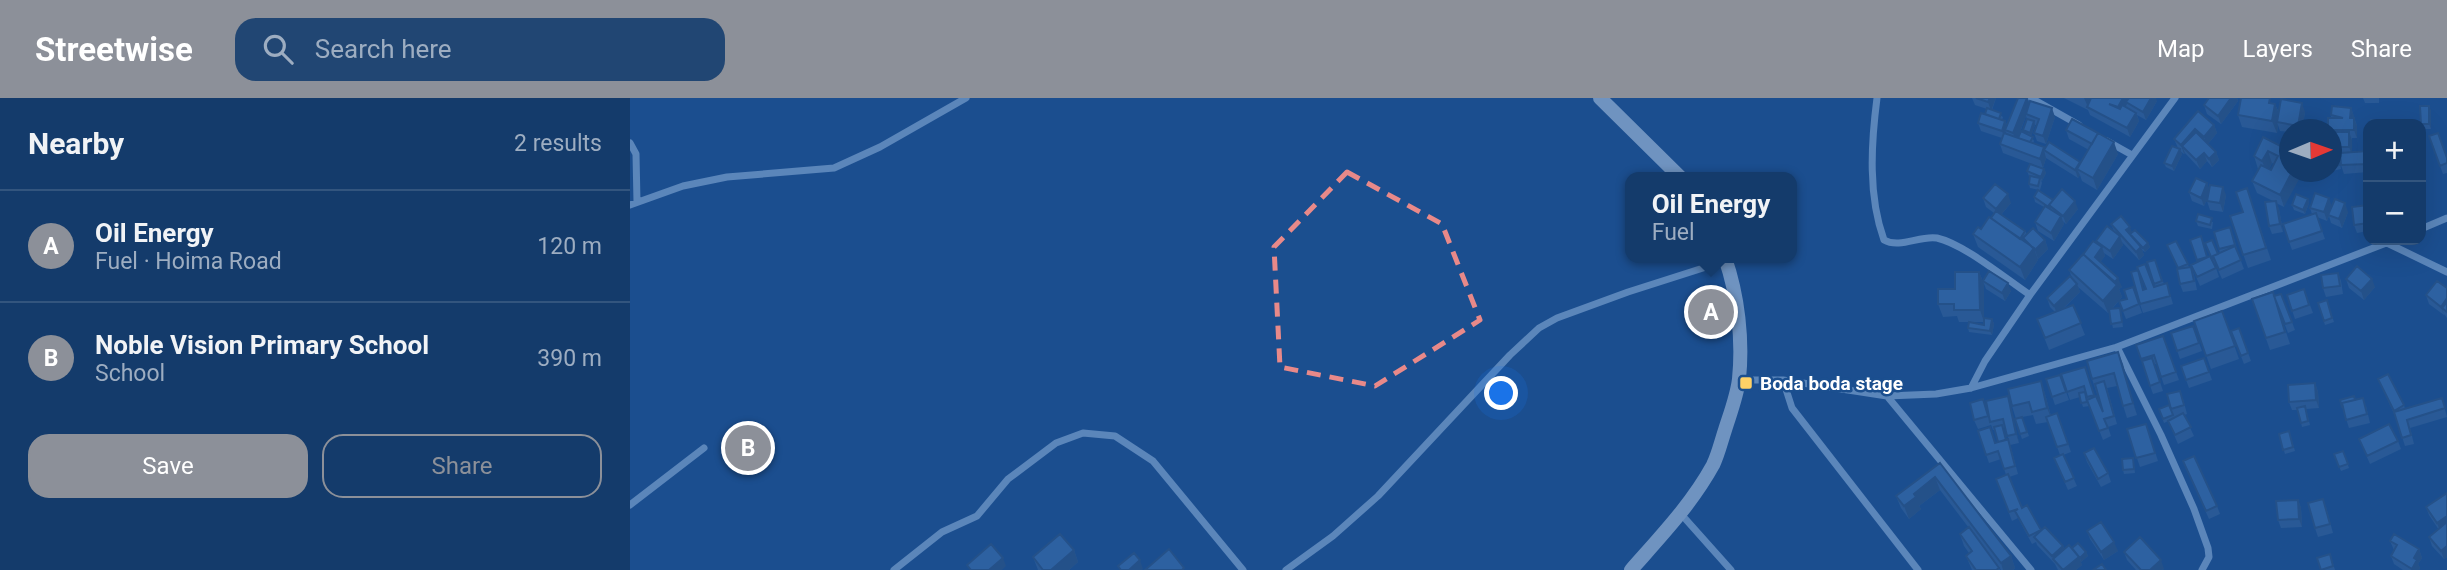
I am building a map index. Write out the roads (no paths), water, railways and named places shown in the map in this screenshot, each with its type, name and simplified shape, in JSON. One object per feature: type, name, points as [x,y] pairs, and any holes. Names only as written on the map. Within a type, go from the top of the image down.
[{"type":"main road","points":[[1600,98],[1675,172]]},
{"type":"main road","points":[[1631,570],[1681,514],[1714,463],[1739,380],[1740,334],[1726,263]]},
{"type":"street","points":[[630,143],[636,154],[634,203],[682,186],[727,177],[834,168],[880,147],[966,98]]},
{"type":"street","points":[[1877,98],[1872,140],[1877,209],[1884,240],[1894,244],[1918,239],[1939,239],[1959,248],[2030,295]]},
{"type":"street","points":[[2031,98],[2089,131]]},
{"type":"street","points":[[1971,388],[1984,361],[2030,295],[2175,98]]},
{"type":"street","points":[[2100,137],[2132,155]]},
{"type":"street","points":[[2426,227],[2447,218]]},
{"type":"street","points":[[1739,380],[1783,380],[1887,396],[1936,394],[1971,388],[2117,347],[2380,245]]},
{"type":"street","points":[[2397,245],[2447,272]]},
{"type":"street","points":[[1286,570],[1333,536],[1378,496],[1510,355],[1539,328],[1557,318],[1713,263]]},
{"type":"street","points":[[2117,347],[2161,435],[2198,521],[2209,552],[2202,570]]},
{"type":"street","points":[[1783,380],[1792,408],[1917,569]]},
{"type":"street","points":[[1887,396],[2031,570]]},
{"type":"street","points":[[894,570],[942,532],[976,516],[1007,479],[1056,443],[1083,433],[1115,436],[1153,461],[1243,570]]},
{"type":"street","points":[[630,505],[704,448]]},
{"type":"street","points":[[1681,514],[1731,570]]},
{"type":"place","name":"Oil Energy","points":[[1711,312]]},
{"type":"place","name":"Boda boda stage","points":[[1746,383]]},
{"type":"place","name":"Noble Vision Primary School","points":[[748,448]]}]
